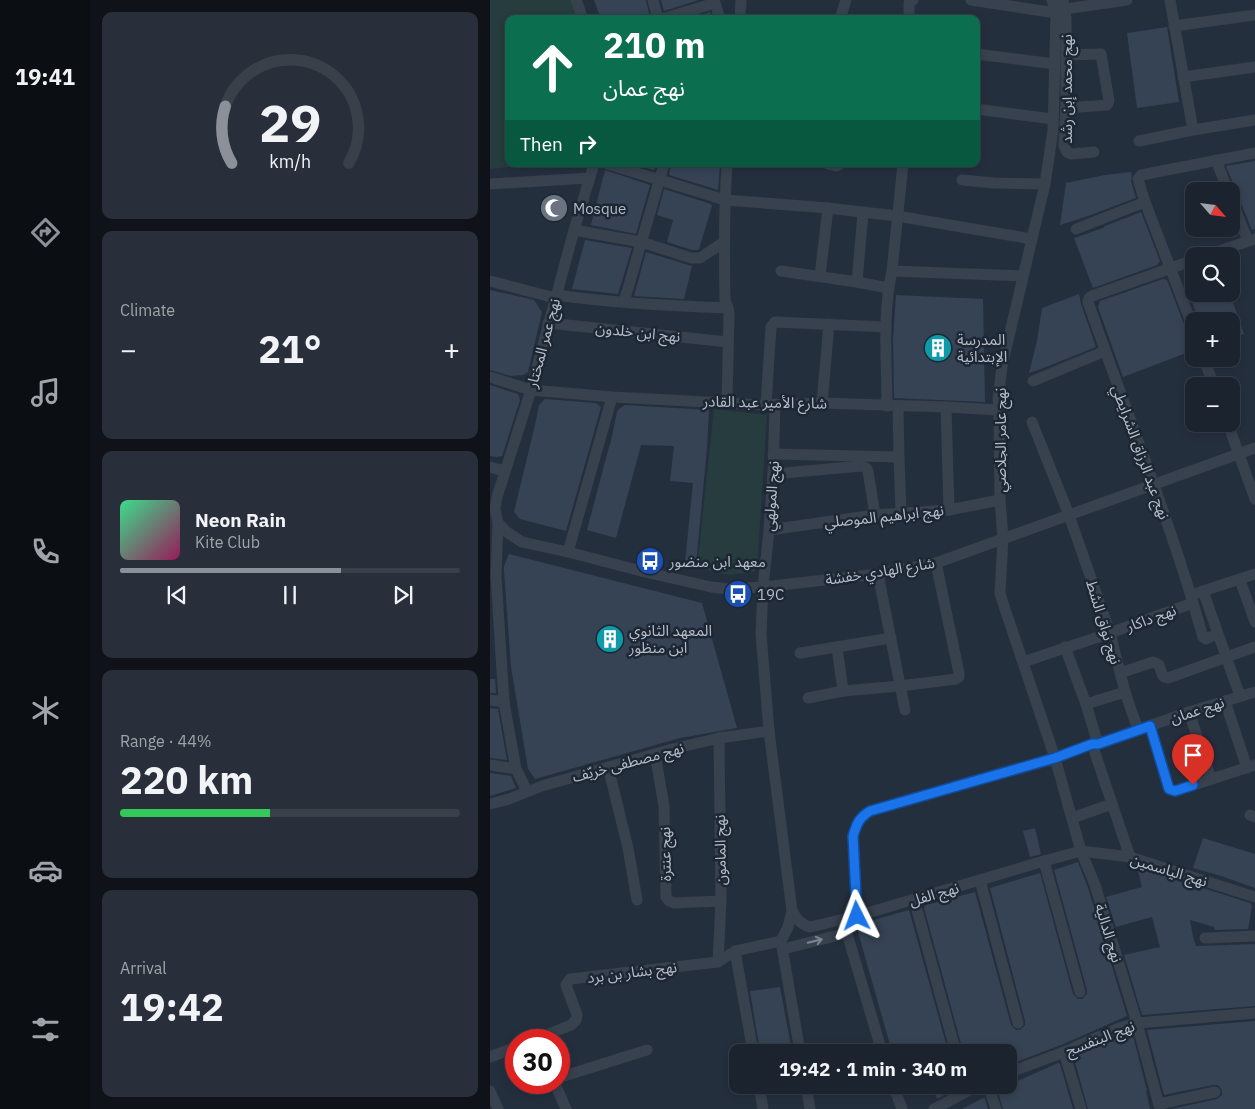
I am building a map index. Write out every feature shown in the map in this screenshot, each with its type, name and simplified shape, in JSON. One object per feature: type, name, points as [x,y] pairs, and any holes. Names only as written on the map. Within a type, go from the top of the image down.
[{"type":"street","points":[[576,0],[582,15]]},
{"type":"street","points":[[653,0],[659,15]]},
{"type":"street","points":[[740,15],[741,0]]},
{"type":"street","points":[[909,15],[909,3],[913,0]]},
{"type":"street","points":[[971,0],[1061,7],[1127,0]]},
{"type":"street","name":"نهج عامر الجلاصي","points":[[1052,0],[1061,7],[1055,64],[1053,130],[1045,184],[1002,366],[998,400],[1000,500],[1003,538],[1000,583],[1002,600],[1055,758]]},
{"type":"street","points":[[1170,0],[1193,130]]},
{"type":"street","points":[[672,15],[714,1],[719,15]]},
{"type":"street","points":[[841,15],[843,1]]},
{"type":"street","name":"نهج محمد إبن رشد","points":[[1061,7],[1066,55],[1064,146],[1067,152],[1071,154],[1094,152]]},
{"type":"street","points":[[1174,26],[1255,15]]},
{"type":"street","points":[[1066,55],[1101,54],[1110,100],[1107,105],[1066,108]]},
{"type":"street","points":[[980,55],[1055,64]]},
{"type":"street","points":[[1183,77],[1255,67]]},
{"type":"street","points":[[980,109],[1054,118]]},
{"type":"street","points":[[1139,141],[1255,120]]},
{"type":"street","points":[[1187,312],[1138,179],[1141,174],[1255,153]]},
{"type":"street","points":[[1216,160],[1225,182]]},
{"type":"street","name":"نهج عمر المختار","points":[[527,792],[516,769],[494,639],[493,576],[498,523],[495,509],[504,471],[531,390],[555,297],[593,167]]},
{"type":"street","points":[[618,167],[725,200],[828,208],[897,216],[1032,239]]},
{"type":"street","points":[[624,302],[663,167]]},
{"type":"street","points":[[727,402],[728,308],[725,300],[724,242],[728,167]]},
{"type":"street","points":[[901,512],[899,457],[886,327],[888,288],[892,271],[903,167]]},
{"type":"street","points":[[490,184],[589,178]]},
{"type":"street","points":[[962,180],[1045,184]]},
{"type":"street","points":[[1076,229],[1145,202]]},
{"type":"street","points":[[820,276],[828,208]]},
{"type":"street","points":[[857,282],[863,212]]},
{"type":"street","points":[[1230,247],[1251,240],[1240,217]]},
{"type":"street","points":[[574,230],[641,242],[691,258],[700,258],[724,242]]},
{"type":"street","points":[[1171,268],[1185,263]]},
{"type":"street","name":"نهج عبد الرزاق الشرايطي","points":[[1171,268],[1092,296],[1088,302],[1154,484],[1203,637],[1206,639],[1217,634]]},
{"type":"street","points":[[780,271],[888,288]]},
{"type":"street","points":[[892,271],[1023,276]]},
{"type":"street","points":[[490,281],[555,297],[728,308]]},
{"type":"street","name":"نهج المولهي","points":[[792,910],[769,731],[761,634],[763,587],[773,474],[771,328],[775,322],[782,321],[829,324]]},
{"type":"street","name":"نهج ابن خلدون","points":[[548,323],[728,342]]},
{"type":"street","points":[[822,403],[829,324],[886,327]]},
{"type":"street","points":[[1033,380],[1105,351]]},
{"type":"street","name":"شارع الأمير عبد القادر","points":[[490,378],[531,390],[612,397],[771,404],[822,403],[999,410]]},
{"type":"street","points":[[568,552],[612,397]]},
{"type":"street","points":[[946,407],[949,510]]},
{"type":"street","name":"نهج نواق الشط","points":[[1032,422],[1069,515],[1110,633],[1125,692],[1138,730]]},
{"type":"street","points":[[1231,432],[1255,499]]},
{"type":"street","name":"شارع الهادي خفشة","points":[[498,523],[508,533],[522,542],[645,572],[711,587],[728,589],[763,587],[878,574],[936,563],[1255,448]]},
{"type":"street","points":[[773,454],[899,457]]},
{"type":"street","points":[[773,474],[861,466],[866,468],[875,515]]},
{"type":"street","points":[[490,467],[504,471]]},
{"type":"street","name":"نهج ابراهيم الموصلي","points":[[769,530],[901,512],[949,510],[1000,500]]},
{"type":"street","points":[[808,698],[843,691],[900,686],[956,679],[959,677],[936,563]]},
{"type":"street","points":[[878,574],[904,710]]},
{"type":"street","name":"نهج داكار","points":[[1023,662],[1110,633],[1192,599],[1203,592],[1255,574]]},
{"type":"street","points":[[1240,580],[1255,622]]},
{"type":"street","points":[[1203,592],[1240,696]]},
{"type":"street","points":[[800,653],[890,638]]},
{"type":"street","points":[[837,647],[843,691]]},
{"type":"street","points":[[1065,647],[1086,704],[1112,804],[1130,857]]},
{"type":"street","points":[[1120,674],[1153,662],[1160,665],[1162,674],[1168,678],[1255,647]]},
{"type":"street","points":[[1086,704],[1125,692]]},
{"type":"street","name":"نهج عمان","points":[[857,916],[853,836],[856,825],[861,817],[870,811],[1055,758],[1189,712],[1255,692]]},
{"type":"street","points":[[490,700],[504,702]]},
{"type":"street","points":[[1150,726],[1169,789],[1172,791],[1251,766],[1225,701]]},
{"type":"street","points":[[1189,712],[1211,779]]},
{"type":"street","name":"نهج مصطفى خريّف","points":[[490,804],[542,786],[655,754],[718,738],[769,731]]},
{"type":"street","name":"نهج المامون","points":[[718,738],[721,900],[718,962]]},
{"type":"street","name":"نهج عنترة","points":[[655,754],[664,806],[666,897],[674,904],[721,900]]},
{"type":"street","name":"نهج الدالية","points":[[1055,758],[1081,851],[1094,884],[1137,1023],[1159,1107]]},
{"type":"street","points":[[490,765],[516,769]]},
{"type":"street","points":[[608,767],[628,848],[638,900]]},
{"type":"street","points":[[1072,818],[1112,804]]},
{"type":"street","name":"نهج الفل","points":[[792,910],[797,920],[810,927],[843,920],[1081,851]]},
{"type":"street","name":"نهج الياسمين","points":[[1081,851],[1130,857],[1255,897]]},
{"type":"street","points":[[1044,861],[1080,992]]},
{"type":"street","points":[[980,880],[1018,1023]]},
{"type":"street","points":[[914,899],[954,1044]]},
{"type":"street","points":[[792,910],[782,945],[799,1044]]},
{"type":"street","points":[[843,920],[880,1044]]},
{"type":"street","name":"نهج بشار بن برد","points":[[561,1029],[571,1025],[576,1020],[577,1015],[566,985],[570,979],[718,962],[735,951],[848,933]]},
{"type":"street","points":[[1205,938],[1255,936]]},
{"type":"street","points":[[735,951],[752,1044]]},
{"type":"street","name":"نهج البنفسج","points":[[1017,1070],[1119,1028],[1137,1023],[1255,1013]]},
{"type":"street","points":[[570,1074],[647,1050]]},
{"type":"street","points":[[490,1057],[505,1051]]},
{"type":"street","points":[[1064,1052],[1081,1109]]},
{"type":"street","points":[[490,1092],[498,1109]]},
{"type":"street","points":[[1159,1107],[1215,1092]]},
{"type":"street","points":[[559,1094],[566,1109]]},
{"type":"street","points":[[760,1094],[763,1109]]},
{"type":"street","points":[[808,1094],[810,1109]]},
{"type":"street","points":[[896,1094],[902,1109]]},
{"type":"street","points":[[934,1109],[962,1094]]},
{"type":"street","points":[[991,1094],[996,1109]]},
{"type":"green space","points":[[490,0],[572,0],[576,15],[505,15],[505,167],[508,167],[490,169]]},
{"type":"green space","points":[[714,409],[767,415],[757,568],[754,572],[730,575],[697,568]]},
{"type":"building","points":[[594,0],[646,0],[649,15],[600,15]]},
{"type":"building","points":[[661,0],[699,0],[664,11]]},
{"type":"building","points":[[1167,27],[1179,102],[1137,108],[1127,33]]},
{"type":"building","points":[[1255,161],[1255,229],[1252,230],[1240,201],[1240,182],[1233,182],[1226,166]]},
{"type":"building","points":[[644,167],[655,167],[654,170]]},
{"type":"building","points":[[670,167],[720,167],[718,190],[669,175]]},
{"type":"building","points":[[605,170],[650,185],[636,234],[591,225]]},
{"type":"building","points":[[1131,172],[1131,181],[1136,198],[1060,225],[1066,183]]},
{"type":"building","points":[[664,189],[711,204],[712,206],[698,250],[667,242],[673,220],[657,215]]},
{"type":"building","points":[[1141,212],[1160,261],[1157,265],[1093,288],[1074,238]]},
{"type":"building","points":[[585,240],[632,248],[618,294],[572,289]]},
{"type":"building","points":[[646,252],[692,266],[684,299],[634,296]]},
{"type":"building","points":[[1163,279],[1167,280],[1185,327],[1185,353],[1123,377],[1098,307],[1100,301]]},
{"type":"building","points":[[490,290],[534,300],[542,312],[528,372],[523,375],[511,376],[490,370]]},
{"type":"building","points":[[1079,294],[1096,347],[1029,373],[1037,341],[1042,308]]},
{"type":"building","name":"المدرسة الإبتدائية","points":[[896,295],[983,299],[985,402],[894,398],[893,339]]},
{"type":"building","points":[[1192,302],[1233,302],[1236,312],[1196,312]]},
{"type":"building","points":[[1240,323],[1244,334],[1240,336]]},
{"type":"building","points":[[490,385],[518,394],[520,400],[502,456],[497,457],[490,456]]},
{"type":"building","points":[[545,399],[596,403],[601,407],[566,531],[520,519],[514,512],[539,405]]},
{"type":"building","points":[[625,405],[709,410],[696,564],[685,562],[693,483],[670,481],[674,446],[641,445],[616,538],[587,530],[617,412]]},
{"type":"building","name":"المعهد الثانوي ابن منظور","points":[[509,554],[702,603],[737,728],[680,738],[535,779],[528,769],[511,667],[504,571]]},
{"type":"building","points":[[490,679],[495,679],[496,693],[490,693]]},
{"type":"building","points":[[490,708],[498,709],[507,760],[490,758]]},
{"type":"building","points":[[490,773],[511,776],[516,788],[490,796]]},
{"type":"building","points":[[1035,828],[1041,854],[1030,857],[1023,831]]},
{"type":"building","points":[[1203,838],[1255,854],[1255,888],[1193,868]]},
{"type":"building","points":[[1078,862],[1088,888],[1127,1016],[1061,1045],[1017,1062],[1017,1044],[961,1044],[924,908],[926,905],[975,892],[1011,1025],[1016,1030],[1020,1030],[1025,1025],[1025,1021],[990,888],[1040,873],[1073,994],[1078,999],[1082,999],[1087,994],[1087,990],[1054,870]]},
{"type":"building","points":[[1137,867],[1250,903],[1252,906],[1248,929],[1215,930],[1214,927],[1190,920],[1196,946],[1255,944],[1255,1006],[1142,1015],[1124,955],[1160,947],[1152,917],[1116,927],[1106,897],[1142,887]]},
{"type":"building","points":[[909,910],[946,1044],[890,1044],[856,925]]},
{"type":"building","points":[[780,987],[791,1044],[759,1044],[750,991]]},
{"type":"building","points":[[1255,1021],[1255,1109],[1171,1109],[1217,1099],[1222,1095],[1222,1090],[1218,1085],[1213,1085],[1164,1095],[1147,1030]]},
{"type":"building","points":[[1132,1032],[1150,1109],[1088,1109],[1074,1058],[1075,1055]]},
{"type":"building","points":[[1058,1063],[1060,1064],[1073,1109],[1003,1109],[999,1094],[1017,1094],[1017,1081]]},
{"type":"building","points":[[935,1094],[946,1094],[937,1099]]},
{"type":"building","points":[[983,1098],[988,1109],[962,1109]]},
{"type":"place","name":"Mosque","points":[[554,208]]},
{"type":"place","name":"المدرسة الإبتدائية","points":[[938,348]]},
{"type":"place","name":"معهد ابن منضور","points":[[650,561]]},
{"type":"place","name":"19C","points":[[738,594]]},
{"type":"place","name":"المعهد الثانوي ابن منظور","points":[[610,639]]},
{"type":"route","points":[[857,916],[853,836],[856,825],[861,817],[870,811],[1055,758],[1150,726],[1169,789],[1175,791],[1193,785]]}]
